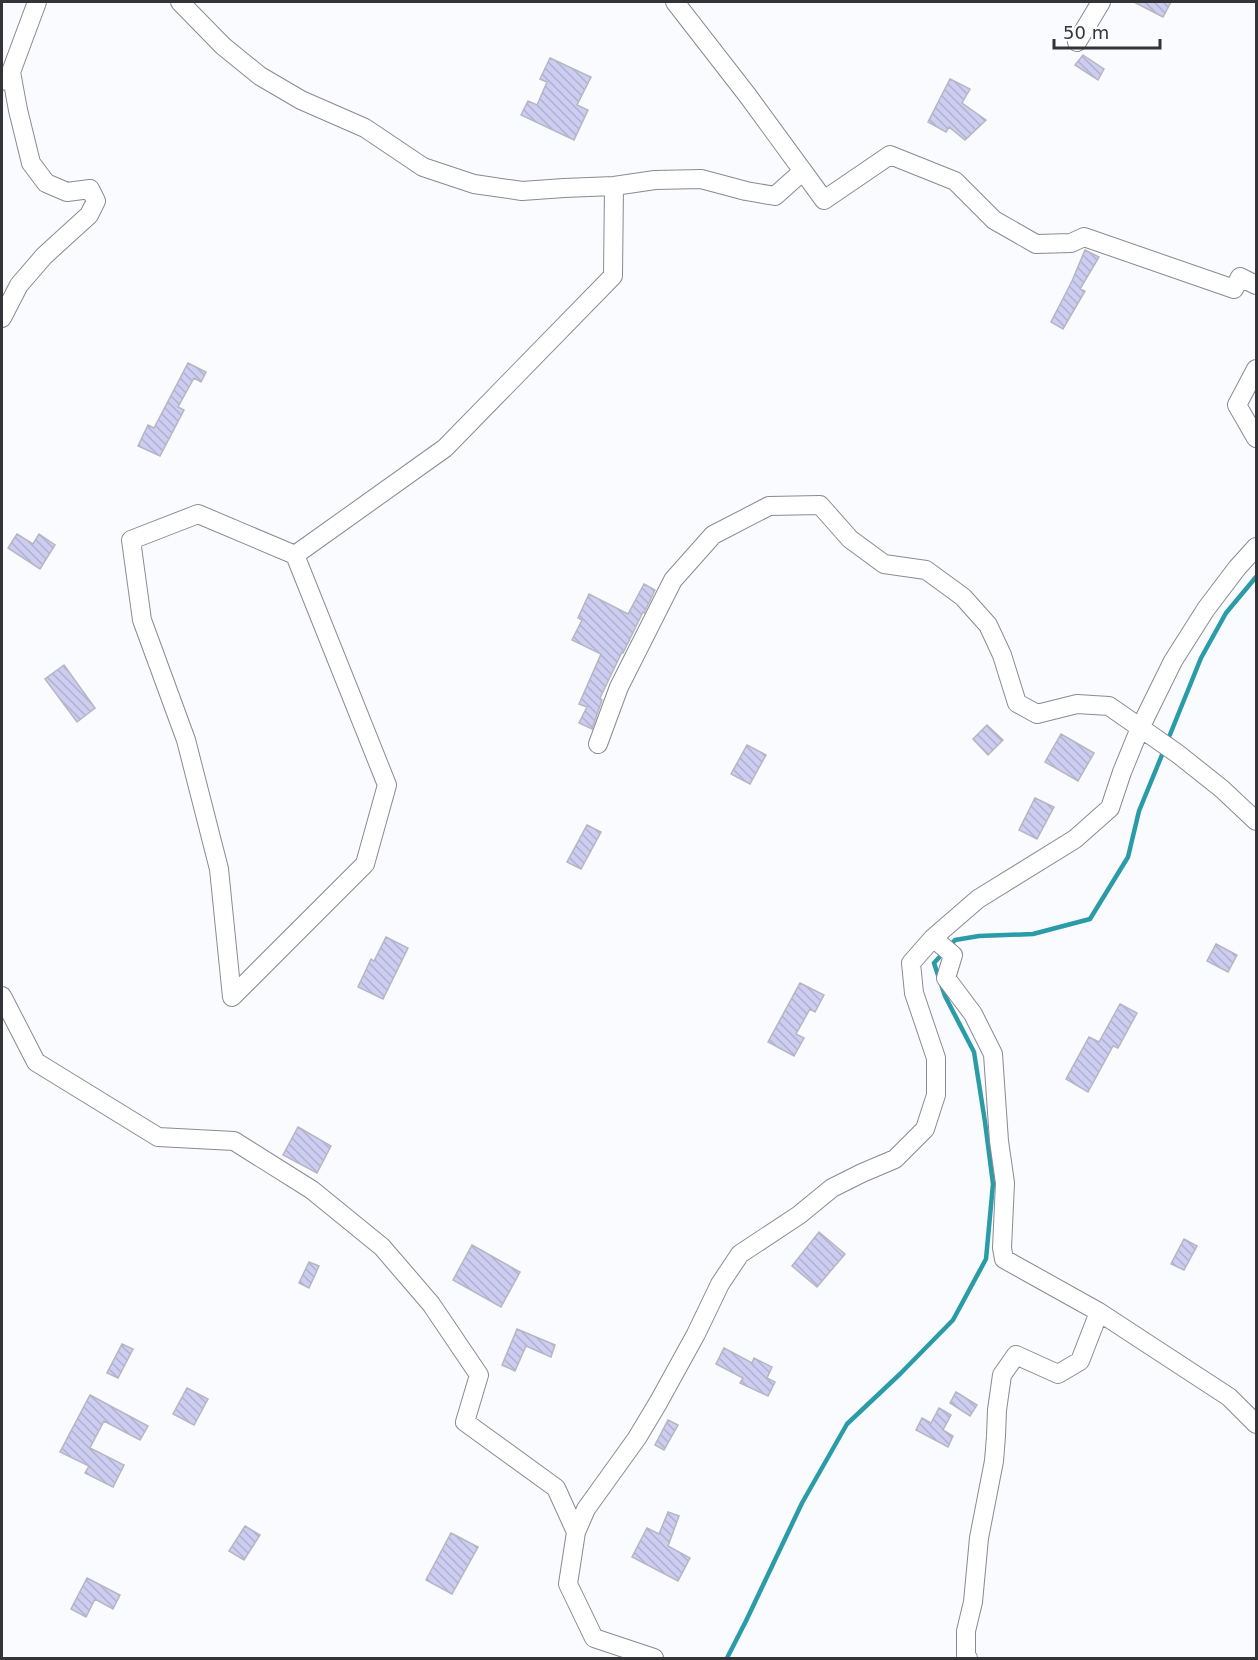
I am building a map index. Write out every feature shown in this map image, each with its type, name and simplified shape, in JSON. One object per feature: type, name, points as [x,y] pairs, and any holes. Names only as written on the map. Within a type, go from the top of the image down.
[{"type":"street","points":[[2,318],[20,285],[44,256],[89,216],[96,201],[90,189],[66,192],[46,183],[31,163],[18,110],[6,80],[37,2]]},
{"type":"street","points":[[180,2],[223,45],[260,76],[301,100],[365,128],[423,167],[474,184],[522,191],[614,186],[655,180],[701,179],[776,196],[803,171]]},
{"type":"street","points":[[675,2],[748,96],[824,200],[890,155],[955,181],[994,220],[1036,244],[1071,243],[1084,237],[1234,289],[1240,277],[1257,285]]},
{"type":"street","points":[[1077,42],[1101,2]]},
{"type":"street","points":[[296,555],[445,448],[613,276],[614,186]]},
{"type":"street","points":[[1257,369],[1238,405],[1257,438]]},
{"type":"street","points":[[598,744],[619,687],[673,580],[713,535],[769,506],[820,505],[850,539],[884,564],[926,570],[963,597],[988,624],[1002,655],[1017,703],[1037,714],[1077,704],[1109,706],[1178,754],[1257,821]]},
{"type":"street","points":[[198,514],[296,555],[387,785],[365,864],[232,997],[219,869],[186,740],[142,620],[131,540],[198,514]]},
{"type":"street","points":[[654,1659],[594,1638],[568,1584],[576,1532],[586,1509],[637,1438],[696,1334],[720,1284],[741,1254],[799,1215],[832,1188],[895,1159],[925,1129],[936,1095],[936,1058],[914,993],[911,963],[933,938],[978,899],[1075,839],[1110,808],[1122,772],[1147,734],[1173,661],[1237,568],[1257,547]]},
{"type":"street","points":[[933,938],[953,955],[946,978],[973,1014],[993,1054],[999,1141],[1005,1183],[1002,1248],[1004,1259],[1099,1312],[1229,1398],[1257,1424]]},
{"type":"street","points":[[2,996],[36,1062],[158,1137],[234,1141],[312,1190],[382,1247],[431,1304],[479,1375],[465,1422],[556,1488],[576,1532]]},
{"type":"street","points":[[968,1659],[966,1631],[973,1602],[979,1538],[994,1461],[1002,1375],[1017,1355],[1058,1374],[1080,1361],[1099,1312]]},
{"type":"building","points":[[1134,2],[1171,2],[1163,17]]},
{"type":"building","points":[[1083,55],[1104,69],[1098,80],[1075,65]]},
{"type":"building","points":[[550,58],[591,77],[577,105],[588,110],[574,140],[521,115],[528,101],[537,105],[547,82],[540,79]]},
{"type":"building","points":[[950,79],[970,89],[962,103],[986,120],[965,140],[949,127],[946,132],[928,122]]},
{"type":"building","points":[[1085,250],[1099,257],[1080,289],[1085,291],[1063,329],[1051,322]]},
{"type":"building","points":[[188,363],[206,372],[201,382],[194,378],[178,407],[184,410],[160,456],[138,446],[148,425],[154,428]]},
{"type":"building","points":[[17,534],[33,544],[39,534],[55,545],[40,569],[8,548]]},
{"type":"building","points":[[644,584],[655,590],[600,698],[602,700],[592,729],[579,723],[587,707],[579,704],[601,654],[572,640],[582,620],[578,618],[589,594],[628,614]]},
{"type":"building","points":[[64,665],[95,708],[77,722],[45,679]]},
{"type":"building","points":[[987,725],[1003,740],[988,755],[973,739]]},
{"type":"building","points":[[1061,734],[1094,753],[1078,781],[1045,762]]},
{"type":"building","points":[[747,745],[766,755],[750,784],[731,774]]},
{"type":"building","points":[[1035,798],[1054,807],[1037,839],[1019,830]]},
{"type":"building","points":[[587,825],[601,832],[581,869],[567,862]]},
{"type":"building","points":[[386,937],[408,948],[383,999],[358,987],[371,959],[374,961]]},
{"type":"building","points":[[1216,944],[1237,955],[1228,972],[1207,961]]},
{"type":"building","points":[[800,983],[824,995],[815,1012],[810,1009],[796,1034],[804,1038],[794,1056],[768,1042]]},
{"type":"building","points":[[1120,1004],[1137,1013],[1118,1048],[1113,1046],[1088,1092],[1066,1079],[1089,1037],[1099,1042]]},
{"type":"building","points":[[298,1127],[331,1146],[317,1173],[283,1155]]},
{"type":"building","points":[[819,1232],[845,1254],[817,1287],[792,1266]]},
{"type":"building","points":[[1184,1239],[1197,1246],[1184,1270],[1171,1264]]},
{"type":"building","points":[[472,1245],[520,1272],[501,1307],[453,1280]]},
{"type":"building","points":[[309,1262],[319,1266],[309,1288],[299,1283]]},
{"type":"building","points":[[517,1329],[555,1345],[551,1357],[526,1346],[515,1371],[502,1365]]},
{"type":"building","points":[[122,1344],[133,1349],[118,1378],[107,1373]]},
{"type":"building","points":[[724,1348],[752,1363],[754,1358],[772,1367],[767,1378],[775,1382],[768,1396],[740,1383],[743,1378],[716,1364]]},
{"type":"building","points":[[187,1388],[208,1399],[194,1425],[173,1414]]},
{"type":"building","points":[[956,1392],[977,1405],[970,1416],[950,1403]]},
{"type":"building","points":[[90,1395],[148,1426],[140,1440],[104,1421],[90,1448],[124,1465],[113,1487],[85,1473],[89,1466],[60,1452]]},
{"type":"building","points":[[939,1408],[951,1415],[943,1430],[953,1436],[948,1447],[916,1430],[922,1418],[931,1423]]},
{"type":"building","points":[[668,1420],[678,1425],[664,1450],[655,1445]]},
{"type":"building","points":[[668,1512],[679,1516],[668,1546],[690,1558],[678,1581],[632,1557],[647,1528],[659,1534]]},
{"type":"building","points":[[245,1526],[260,1535],[244,1560],[229,1551]]},
{"type":"building","points":[[451,1533],[478,1547],[452,1594],[426,1580]]},
{"type":"building","points":[[87,1578],[120,1595],[113,1609],[95,1599],[86,1617],[71,1609]]},
{"type":"waterway","points":[[1167,742],[1201,658],[1226,613],[1256,577]]},
{"type":"waterway","points":[[950,946],[955,940],[979,936],[1033,934],[1090,919],[1128,857],[1139,811],[1164,750]]},
{"type":"waterway","points":[[727,1658],[802,1503],[847,1424],[953,1320],[986,1259],[993,1184],[985,1122],[974,1052],[945,996],[934,963],[944,952]]}]
